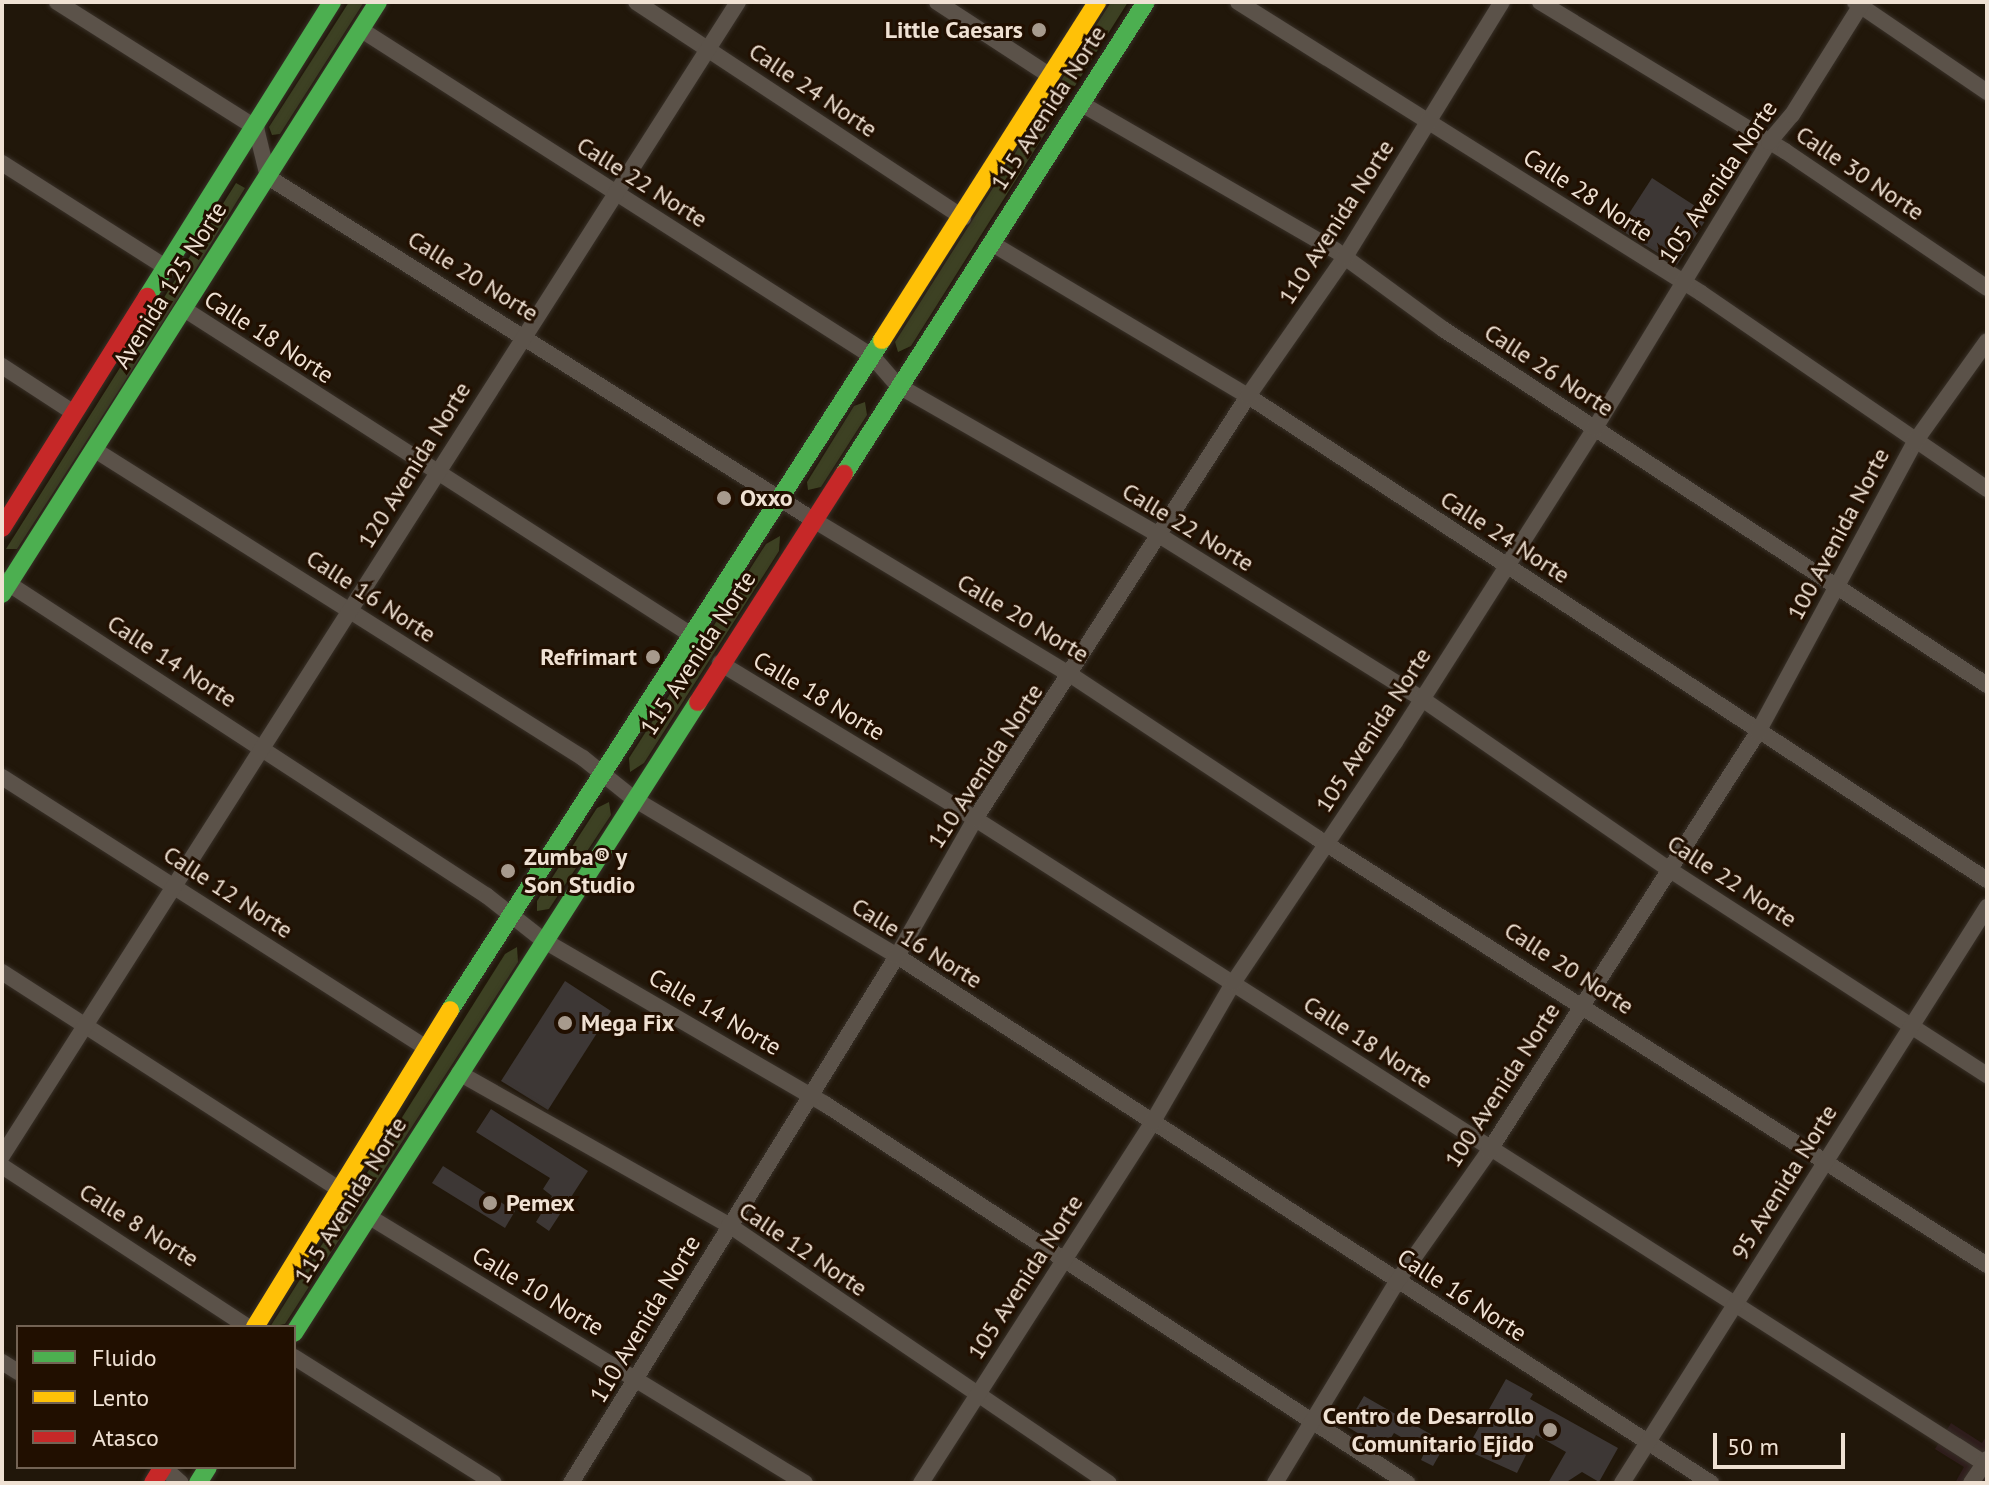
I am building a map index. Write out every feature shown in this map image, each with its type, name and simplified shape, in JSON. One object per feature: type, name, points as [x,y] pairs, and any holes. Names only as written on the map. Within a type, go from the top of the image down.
[{"type":"main road","name":"Avenida 125 Norte","points":[[2,528],[256,128],[332,2]]},
{"type":"main road","name":"Avenida 125 Norte","points":[[4,586],[95,450],[378,2]]},
{"type":"main road","name":"115 Avenida Norte","points":[[256,1325],[339,1189],[963,218],[1097,2]]},
{"type":"main road","name":"115 Avenida Norte","points":[[296,1330],[897,385],[1146,2]]},
{"type":"street","points":[[57,2],[256,128],[268,177]]},
{"type":"street","name":"Calle 24 Norte","points":[[636,2],[963,218]]},
{"type":"street","name":"120 Avenida Norte","points":[[2,1156],[738,2]]},
{"type":"street","points":[[937,2],[1049,75]]},
{"type":"street","name":"Calle 28 Norte","points":[[1238,2],[1429,120],[1680,283],[1914,443],[1987,489]]},
{"type":"street","name":"110 Avenida Norte","points":[[571,1483],[638,1381],[729,1225],[897,956],[975,819],[1162,537],[1248,396],[1345,257],[1502,2]]},
{"type":"street","name":"Calle 30 Norte","points":[[1540,2],[1769,142],[1987,288]]},
{"type":"street","points":[[1859,3],[1987,92]]},
{"type":"street","name":"105 Avenida Norte","points":[[921,1483],[1152,1123],[1233,983],[1328,844],[1595,428],[1680,283],[1769,142],[1792,115],[1859,3]]},
{"type":"street","name":"Calle 22 Norte","points":[[360,29],[873,357],[897,385],[1162,537],[1422,699],[1670,870],[1987,1075]]},
{"type":"street","name":"Calle 26 Norte","points":[[1080,103],[1345,257],[1836,590],[1987,685]]},
{"type":"street","points":[[2,163],[167,268]]},
{"type":"street","name":"Calle 20 Norte","points":[[268,177],[812,519],[1071,675],[1328,844],[1987,1265]]},
{"type":"street","name":"Calle 24 Norte","points":[[991,243],[1248,396],[1506,568],[1987,880]]},
{"type":"street","name":"Calle 18 Norte","points":[[184,309],[435,475],[693,636]]},
{"type":"street","name":"100 Avenida Norte","points":[[1275,1483],[1396,1283],[1489,1151],[1758,732],[1914,443],[1987,341]]},
{"type":"street","points":[[2,366],[74,413]]},
{"type":"street","name":"Calle 16 Norte","points":[[95,450],[606,774],[634,799],[897,956],[1396,1283],[1711,1483]]},
{"type":"street","name":"Calle 14 Norte","points":[[4,586],[262,748],[515,914],[543,940],[809,1095],[1063,1263],[1407,1483]]},
{"type":"street","name":"Calle 18 Norte","points":[[720,663],[975,819],[1489,1151],[1737,1302],[1986,1462]]},
{"type":"street","name":"Calle 12 Norte","points":[[2,777],[428,1049]]},
{"type":"street","name":"95 Avenida Norte","points":[[1622,1483],[1987,907]]},
{"type":"street","points":[[2,972],[339,1189]]},
{"type":"street","name":"Calle 12 Norte","points":[[459,1073],[729,1225],[976,1397],[1109,1483]]},
{"type":"street","name":"Calle 8 Norte","points":[[2,1166],[245,1325]]},
{"type":"street","name":"Calle 10 Norte","points":[[368,1216],[805,1483]]},
{"type":"street","points":[[296,1358],[494,1483]]},
{"type":"street","points":[[1971,1483],[1986,1462]]},
{"type":"street","points":[[165,1469],[181,1483]]},
{"type":"shaded area","points":[[1951,1423],[1982,1443],[1987,1435],[1987,1483],[1955,1483],[1964,1467],[1935,1449]]},
{"type":"green space","points":[[349,2],[364,2],[280,134],[272,135],[269,127]]},
{"type":"green space","points":[[1111,2],[1128,2],[911,346],[898,352],[895,342]]},
{"type":"green space","points":[[236,183],[245,188],[177,300],[17,549],[6,549]]},
{"type":"green space","points":[[865,402],[867,415],[821,487],[808,490],[807,482],[854,406]]},
{"type":"green space","points":[[780,536],[779,551],[644,763],[630,772],[629,758],[766,544]]},
{"type":"green space","points":[[609,802],[611,815],[549,909],[537,911],[537,901],[597,808]]},
{"type":"green space","points":[[517,947],[518,962],[285,1324],[271,1325],[505,954]]},
{"type":"building","points":[[1652,178],[1709,215],[1677,265],[1619,229]]},
{"type":"building","points":[[565,981],[611,1011],[548,1110],[501,1081]]},
{"type":"building","points":[[491,1109],[588,1171],[549,1231],[536,1222],[552,1196],[543,1189],[550,1178],[476,1132]]},
{"type":"building","points":[[443,1166],[515,1211],[505,1228],[432,1183]]},
{"type":"building","name":"Centro de Desarrollo Comunitario Ejido","points":[[1506,1379],[1533,1394],[1530,1399],[1618,1448],[1599,1482],[1582,1472],[1565,1483],[1548,1483],[1566,1452],[1536,1435],[1517,1473],[1466,1450]]},
{"type":"building","points":[[1364,1396],[1446,1443],[1433,1466],[1421,1460],[1425,1451],[1394,1433],[1384,1449],[1346,1426]]},
{"type":"traffic: fast","points":[[147,297],[332,2]]},
{"type":"traffic: fast","points":[[2,594],[378,2]]},
{"type":"traffic: fast","points":[[844,474],[1146,2]]},
{"type":"traffic: fast","points":[[450,1010],[882,340]]},
{"type":"traffic: fast","points":[[296,1330],[698,702]]},
{"type":"traffic: fast","points":[[198,1483],[207,1469]]},
{"type":"traffic: slow","points":[[882,340],[1097,2]]},
{"type":"traffic: slow","points":[[256,1325],[450,1010]]},
{"type":"traffic: jam","points":[[2,528],[147,297]]},
{"type":"traffic: jam","points":[[698,702],[844,474]]},
{"type":"traffic: jam","points":[[153,1483],[162,1469]]},
{"type":"place","name":"Little Caesars","points":[[1039,30]]},
{"type":"place","name":"Oxxo","points":[[724,498]]},
{"type":"place","name":"Refrimart","points":[[653,657]]},
{"type":"place","name":"Zumba® y Son Studio","points":[[508,871]]},
{"type":"place","name":"Mega Fix","points":[[565,1023]]},
{"type":"place","name":"Pemex","points":[[490,1203]]},
{"type":"place","name":"Centro de Desarrollo Comunitario Ejido","points":[[1550,1430]]}]
